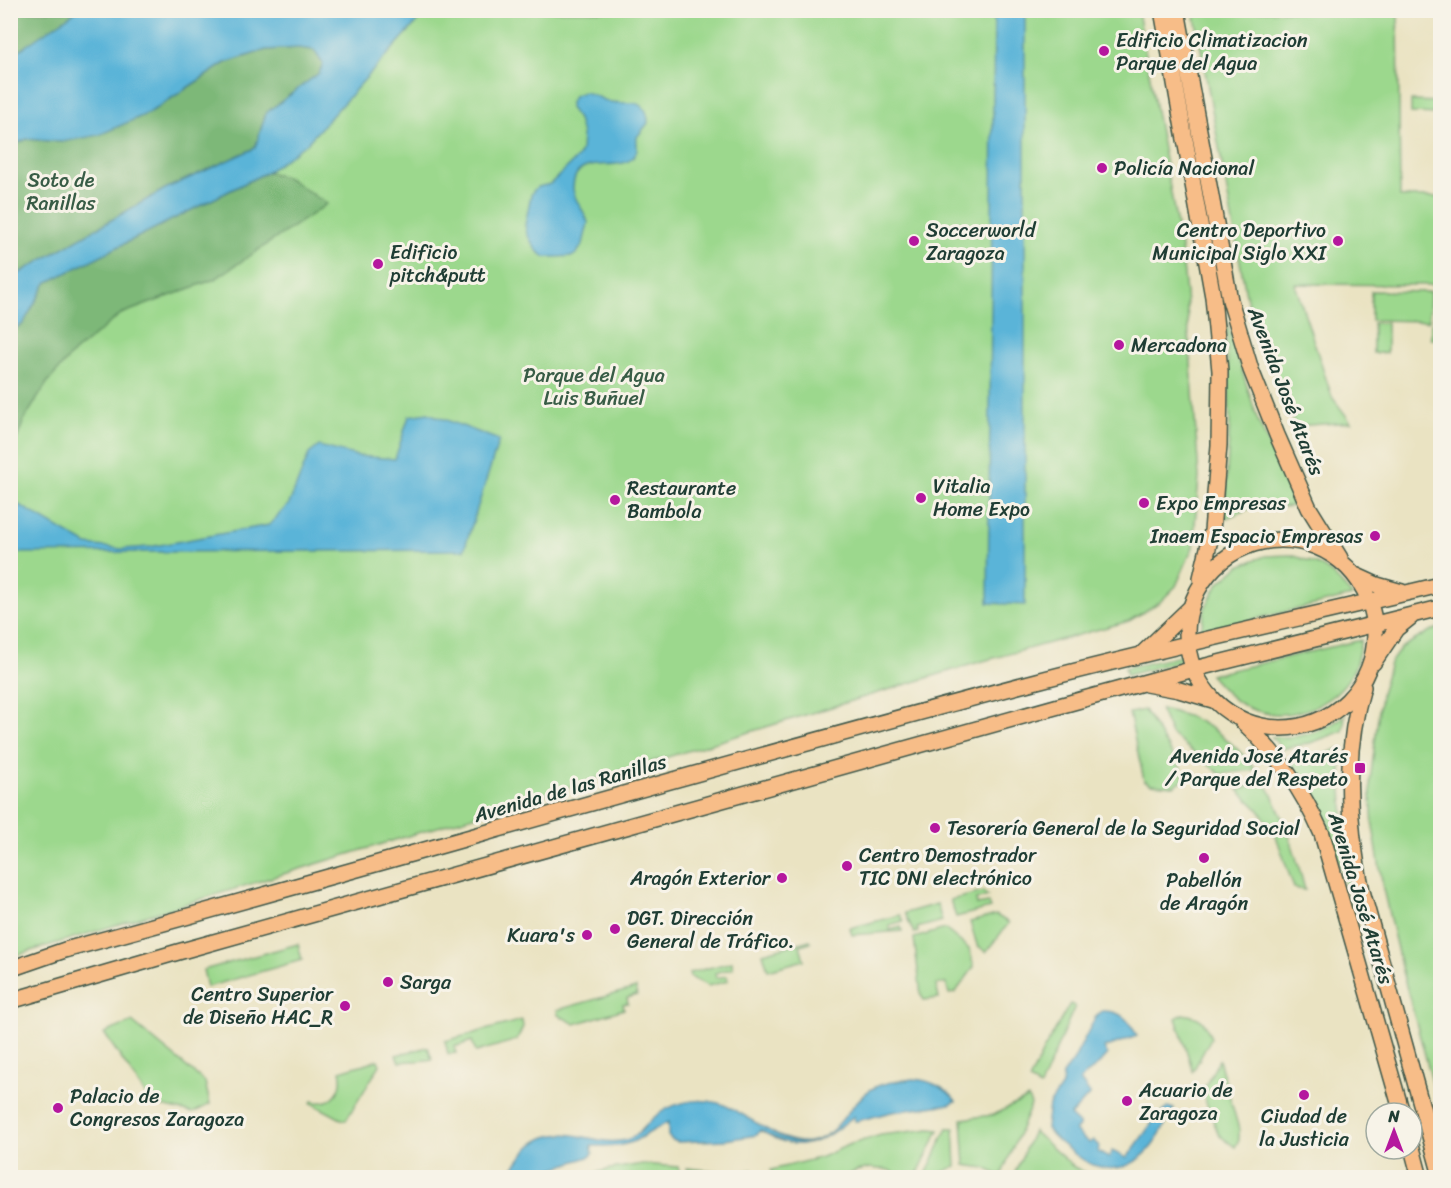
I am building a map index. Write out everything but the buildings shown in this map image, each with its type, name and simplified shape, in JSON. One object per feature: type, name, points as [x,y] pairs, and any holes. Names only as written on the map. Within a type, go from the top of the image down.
[{"type":"main road","name":"Avenida José Atarés","points":[[1162,10],[1213,297],[1219,364],[1219,445],[1212,531],[1198,590]]},
{"type":"main road","name":"Avenida José Atarés","points":[[1177,10],[1233,310],[1251,370],[1309,508],[1369,601],[1375,624],[1374,648],[1356,711],[1350,750],[1348,787],[1354,852],[1362,891],[1440,1172]]},
{"type":"main road","points":[[1405,593],[1377,585],[1316,547],[1302,542],[1282,540],[1261,542],[1242,548],[1224,559],[1209,573],[1191,607],[1187,626],[1188,645],[1194,669],[1201,684],[1214,700],[1238,717],[1267,726],[1287,727],[1308,724],[1326,716],[1343,704],[1357,689],[1396,629],[1413,615]]},
{"type":"main road","name":"Avenida de las Ranillas","points":[[10,969],[65,950],[609,798],[1142,654],[1440,585]]},
{"type":"main road","name":"Avenida de las Ranillas","points":[[1142,654],[1191,607]]},
{"type":"main road","points":[[10,1001],[178,952],[1194,669],[1440,608]]},
{"type":"main road","points":[[1140,684],[1179,690],[1214,700]]},
{"type":"main road","name":"Avenida José Atarés","points":[[1238,717],[1277,756],[1301,792],[1322,834],[1399,1101]]},
{"type":"main road","points":[[1415,1161],[1420,1178]]},
{"type":"green space","points":[[11,11],[78,11],[11,56]]},
{"type":"green space","name":"Parque del Agua Luis Buñuel","points":[[427,11],[1138,11],[1181,248],[1199,477],[1193,547],[1176,586],[1160,602],[1129,621],[976,663],[11,957],[10,331],[23,324],[46,283],[267,172],[307,143]]},
{"type":"green space","name":"Centro Deportivo Municipal Siglo XXI","points":[[1194,11],[1398,11],[1400,197],[1440,197],[1440,285],[1295,284],[1332,397],[1351,422],[1295,426],[1247,300]]},
{"type":"green space","name":"Soto de Ranillas","points":[[298,48],[314,50],[323,64],[319,73],[266,113],[255,148],[165,189],[11,278],[11,146],[27,139],[62,142],[149,113],[225,63],[266,50]]},
{"type":"green space","points":[[1411,101],[1440,102],[1440,114],[1411,113]]},
{"type":"green space","name":"Soto de Ranillas","points":[[267,172],[288,178],[327,204],[215,279],[121,314],[74,352],[47,383],[24,420],[11,455],[11,331],[23,324],[46,283]]},
{"type":"green space","points":[[1371,291],[1430,292],[1429,321],[1371,320]]},
{"type":"green space","points":[[1434,292],[1440,292],[1440,321],[1434,321]]},
{"type":"green space","points":[[1226,320],[1258,421],[1297,506],[1251,508],[1224,519],[1230,421]]},
{"type":"green space","points":[[1373,323],[1387,323],[1387,353],[1373,353]]},
{"type":"green space","points":[[1431,324],[1440,324],[1440,339],[1431,339]]},
{"type":"green space","points":[[1291,555],[1326,569],[1352,596],[1201,632],[1205,608],[1218,584],[1239,566],[1265,556]]},
{"type":"green space","points":[[1440,628],[1440,1110],[1402,971],[1384,893],[1373,827],[1370,782],[1381,694],[1390,663],[1401,648],[1430,631]]},
{"type":"green space","points":[[1361,640],[1355,667],[1347,682],[1335,694],[1306,710],[1273,714],[1256,711],[1232,698],[1210,675]]},
{"type":"green space","points":[[1181,656],[1183,660],[1127,675],[1125,668]]},
{"type":"green space","points":[[1160,709],[1201,722],[1214,730],[1236,748],[1256,770],[1220,774],[1171,734]]},
{"type":"green space","points":[[1144,710],[1182,770],[1184,779],[1174,786],[1151,784],[1144,780],[1129,713]]},
{"type":"green space","points":[[1345,715],[1343,731],[1310,743],[1282,749],[1272,737],[1292,737],[1311,733],[1329,726]]},
{"type":"green space","points":[[1340,748],[1345,846],[1362,915],[1355,917],[1330,836],[1313,799],[1290,761],[1310,760]]},
{"type":"green space","points":[[1264,780],[1288,834],[1305,890],[1294,888],[1275,833],[1258,809],[1238,790]]},
{"type":"green space","points":[[983,892],[988,896],[976,900],[977,905],[988,903],[990,908],[956,917],[950,900]]},
{"type":"green space","points":[[937,904],[942,921],[917,928],[918,932],[914,933],[905,913]]},
{"type":"green space","points":[[900,915],[903,921],[889,925],[890,930],[901,927],[902,931],[852,935],[850,928]]},
{"type":"green space","points":[[996,915],[1009,923],[986,952],[977,945],[970,922]]},
{"type":"green space","points":[[945,929],[969,949],[974,967],[955,993],[949,994],[946,983],[936,985],[939,998],[924,1000],[921,995],[914,938]]},
{"type":"green space","points":[[810,940],[811,942],[800,945],[804,960],[768,970],[763,953]]},
{"type":"green space","points":[[298,944],[302,960],[207,987],[203,970]]},
{"type":"green space","points":[[732,962],[733,968],[715,973],[716,978],[727,976],[728,981],[708,986],[690,977],[689,973]]},
{"type":"green space","points":[[636,988],[637,995],[627,998],[628,1003],[623,1004],[624,1009],[575,1024],[558,1015],[557,1010]]},
{"type":"green space","points":[[1070,1004],[1075,1006],[1040,1087],[1029,1081]]},
{"type":"green space","points":[[1183,1014],[1201,1020],[1211,1038],[1193,1071],[1176,1018]]},
{"type":"green space","points":[[522,1020],[523,1027],[517,1040],[476,1052],[472,1041],[454,1047],[456,1053],[448,1054],[445,1041]]},
{"type":"green space","points":[[132,1022],[205,1082],[210,1104],[193,1113],[152,1104],[104,1033]]},
{"type":"green space","points":[[428,1047],[432,1059],[399,1062],[396,1055]]},
{"type":"green space","points":[[378,1060],[380,1065],[346,1120],[311,1103],[312,1101],[326,1101],[335,1095],[341,1084],[340,1071]]},
{"type":"green space","points":[[1219,1060],[1239,1129],[1239,1139],[1235,1147],[1219,1135],[1202,1092]]},
{"type":"green space","points":[[1028,1098],[1031,1105],[1001,1176],[985,1168],[965,1165],[962,1119],[993,1115]]},
{"type":"green space","points":[[947,1128],[954,1128],[956,1167],[934,1176],[925,1177]]},
{"type":"green space","points":[[939,1130],[916,1177],[902,1177],[889,1170],[870,1168],[843,1177],[773,1177],[771,1170],[822,1157],[848,1145],[881,1135]]},
{"type":"green space","points":[[1033,1131],[1074,1167],[1092,1176],[1111,1177],[1013,1177]]},
{"type":"green space","points":[[643,1164],[678,1167],[681,1177],[577,1177],[611,1169]]},
{"type":"green space","points":[[687,1168],[733,1173],[752,1170],[748,1177],[691,1178]]},
{"type":"water","points":[[78,10],[427,11],[307,143],[267,172],[46,283],[23,324],[11,331],[11,278],[165,189],[255,148],[266,113],[319,73],[323,64],[314,50],[298,48],[266,50],[225,63],[149,113],[99,135],[62,142],[27,139],[11,146],[11,56]]},
{"type":"water","points":[[994,11],[1025,11],[1025,605],[988,603]]},
{"type":"water","points":[[584,92],[607,101],[640,104],[647,114],[648,123],[637,137],[636,153],[629,161],[620,164],[589,166],[575,177],[574,193],[588,223],[583,244],[573,256],[545,257],[536,250],[527,234],[525,225],[531,195],[538,187],[550,184],[578,157],[581,151],[582,134],[578,119],[570,108],[570,102],[575,95]]},
{"type":"water","points":[[428,413],[499,440],[464,550],[11,553],[11,500],[87,545],[122,549],[149,547],[269,525],[289,504],[309,454],[319,446],[358,456],[395,459],[409,416]]},
{"type":"water","points":[[1102,1011],[1114,1012],[1124,1017],[1137,1036],[1104,1048],[1107,1054],[1080,1080],[1090,1094],[1070,1116],[1080,1125],[1075,1131],[1089,1143],[1093,1140],[1099,1146],[1098,1152],[1109,1158],[1112,1151],[1127,1158],[1154,1120],[1168,1107],[1174,1109],[1156,1141],[1145,1154],[1127,1166],[1117,1168],[1096,1166],[1086,1162],[1053,1136],[1046,1127],[1049,1105],[1062,1086],[1063,1074],[1073,1061],[1095,1018]]},
{"type":"water","points":[[913,1079],[937,1086],[948,1092],[956,1101],[950,1104],[892,1112],[857,1121],[854,1121],[854,1116],[820,1140],[799,1144],[788,1143],[760,1130],[757,1135],[725,1140],[678,1142],[668,1136],[668,1122],[633,1142],[618,1146],[591,1146],[593,1153],[591,1156],[546,1171],[517,1176],[514,1172],[507,1174],[532,1145],[546,1137],[566,1134],[606,1141],[626,1140],[637,1134],[665,1110],[682,1103],[700,1100],[729,1107],[786,1139],[809,1142],[828,1134],[870,1090],[896,1081]]},
{"type":"place","name":"Edificio Climatizacion Parque del Agua","points":[[1104,51]]},
{"type":"place","name":"Policía Nacional","points":[[1102,168]]},
{"type":"place","name":"Soccerworld Zaragoza","points":[[914,241]]},
{"type":"place","name":"Centro Deportivo Municipal Siglo XXI","points":[[1338,241]]},
{"type":"place","name":"Edificio pitch&putt","points":[[378,264]]},
{"type":"place","name":"Mercadona","points":[[1119,345]]},
{"type":"place","name":"Vitalia Home Expo","points":[[921,498]]},
{"type":"place","name":"Restaurante Bambola","points":[[615,500]]},
{"type":"place","name":"Expo Empresas","points":[[1144,503]]},
{"type":"place","name":"Inaem Espacio Empresas","points":[[1375,536]]},
{"type":"place","name":"Avenida José Atarés / Parque del Respeto","points":[[1360,768]]},
{"type":"place","name":"Tesorería General de la Seguridad Social","points":[[935,828]]},
{"type":"place","name":"Pabellón de Aragón","points":[[1204,858]]},
{"type":"place","name":"Centro Demostrador TIC DNI electrónico","points":[[847,866]]},
{"type":"place","name":"Aragón Exterior","points":[[782,878]]},
{"type":"place","name":"DGT. Dirección General de Tráfico.","points":[[615,929]]},
{"type":"place","name":"Kuara's","points":[[587,935]]},
{"type":"place","name":"Sarga","points":[[388,982]]},
{"type":"place","name":"Centro Superior de Diseño HAC_R","points":[[345,1006]]},
{"type":"place","name":"Ciudad de la Justicia","points":[[1304,1095]]},
{"type":"place","name":"Acuario de Zaragoza","points":[[1127,1101]]},
{"type":"place","name":"Palacio de Congresos Zaragoza","points":[[58,1108]]}]
